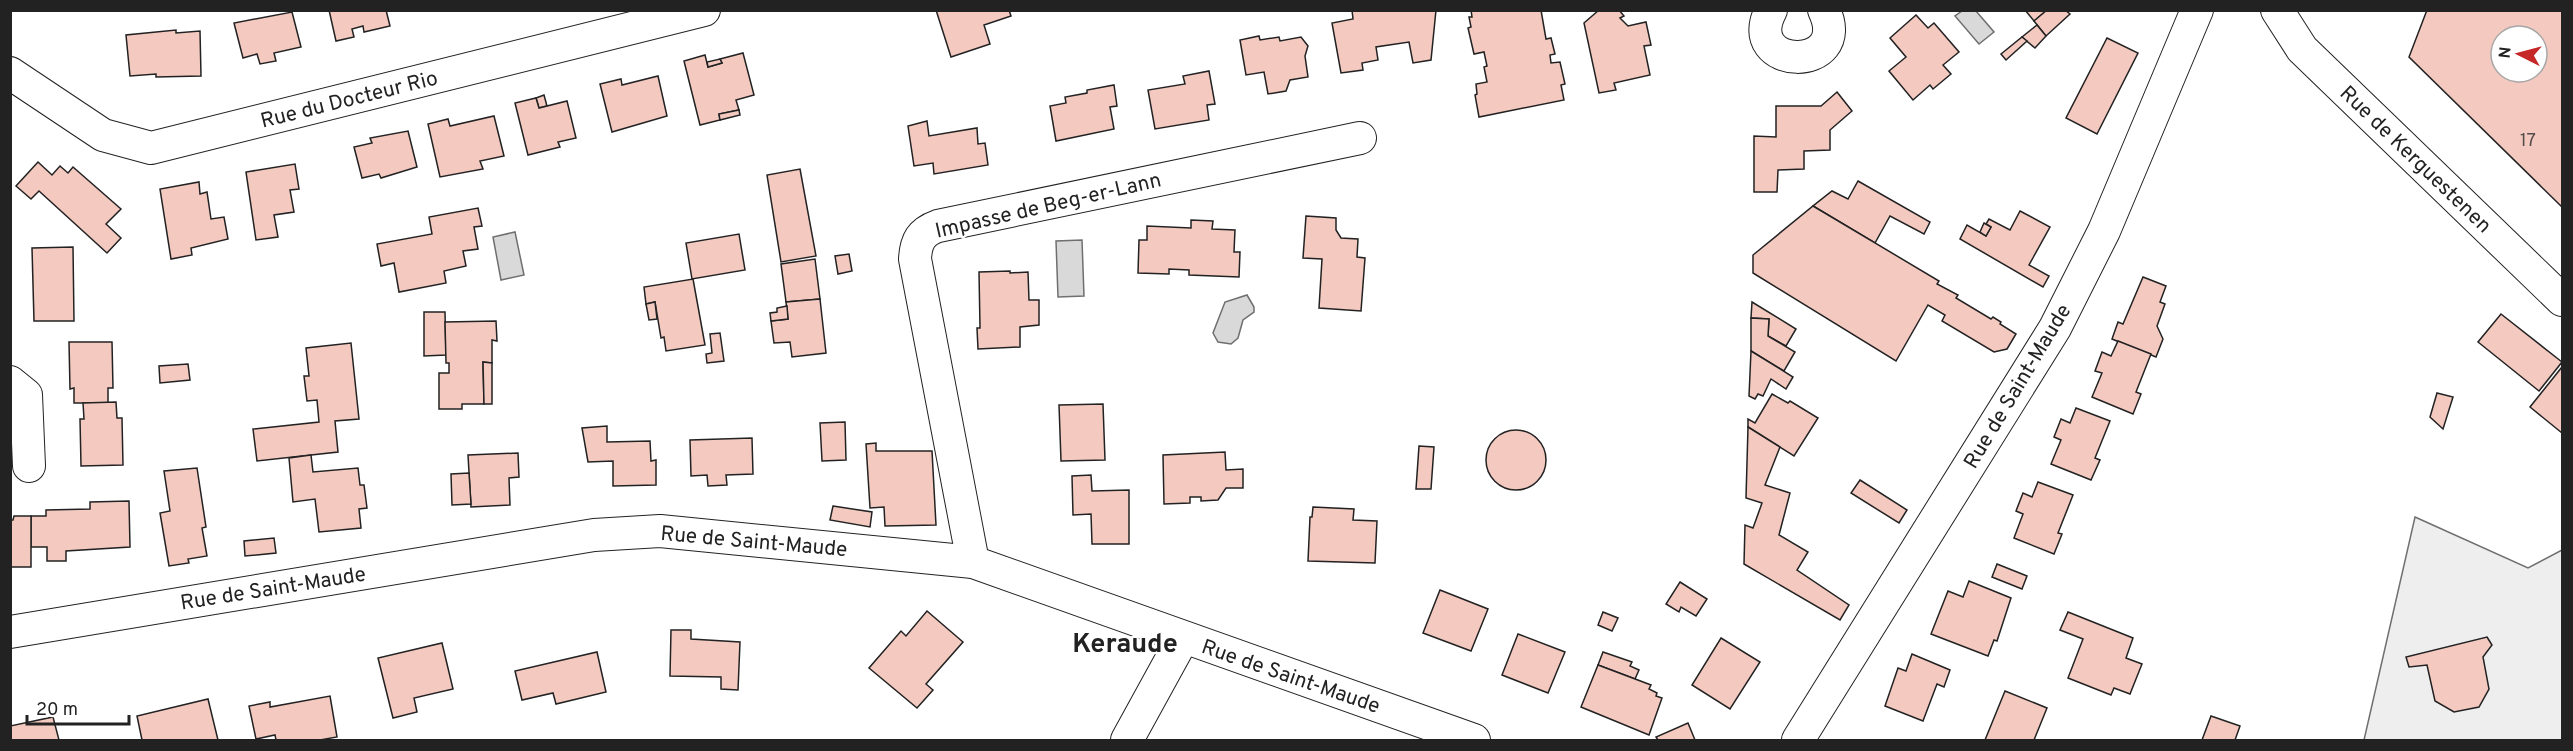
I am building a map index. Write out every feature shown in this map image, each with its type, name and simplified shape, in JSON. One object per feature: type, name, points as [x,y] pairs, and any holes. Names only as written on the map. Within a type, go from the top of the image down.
[{"type":"street","name":"Rue du Docteur Rio","points":[[10,73],[103,135],[151,148],[704,10]]},
{"type":"street","points":[[1771,10],[1766,28],[1773,48],[1782,55],[1802,58],[1820,49],[1827,40],[1829,20],[1824,10]]},
{"type":"street","name":"Rue de Saint-Maude","points":[[1798,741],[2055,328],[2104,231],[2197,10]]},
{"type":"street","name":"Rue de Kerguestenen","points":[[2277,10],[2302,49],[2562,300]]},
{"type":"street","name":"Impasse de Beg-er-Lann","points":[[973,562],[915,259],[920,236],[938,226],[1360,138]]},
{"type":"street","points":[[10,382],[27,394],[29,466]]},
{"type":"street","name":"Rue de Saint-Maude","points":[[10,632],[594,535],[660,531],[973,562],[1470,740]]},
{"type":"street","points":[[1127,741],[1183,638]]},
{"type":"shaded area","points":[[1962,11],[1976,11],[1994,32],[1979,44],[1955,16]]},
{"type":"shaded area","points":[[515,232],[524,275],[501,280],[493,237]]},
{"type":"shaded area","points":[[1082,240],[1084,296],[1058,297],[1056,241]]},
{"type":"shaded area","points":[[1247,295],[1254,307],[1254,312],[1243,320],[1238,338],[1231,344],[1218,342],[1213,333],[1225,302]]},
{"type":"shaded area","points":[[2415,517],[2528,568],[2562,550],[2562,740],[2364,740]]},
{"type":"building","points":[[329,10],[386,10],[390,26],[364,32],[363,26],[352,29],[354,37],[336,41]]},
{"type":"building","points":[[936,10],[1009,10],[1011,16],[984,25],[990,44],[951,57]]},
{"type":"building","points":[[1352,10],[1436,10],[1431,60],[1413,63],[1409,42],[1376,47],[1378,60],[1362,63],[1363,70],[1341,73],[1332,23],[1353,19]]},
{"type":"building","points":[[1471,10],[1541,10],[1546,39],[1551,38],[1555,54],[1550,55],[1551,63],[1560,62],[1565,84],[1561,85],[1564,100],[1479,117],[1475,95],[1477,94],[1476,84],[1487,82],[1484,67],[1487,66],[1484,52],[1474,54],[1468,28],[1471,27],[1469,17],[1472,17]]},
{"type":"building","points":[[1599,10],[1619,10],[1624,16],[1620,18],[1628,26],[1646,22],[1651,45],[1644,46],[1650,75],[1614,83],[1616,90],[1599,93],[1584,23]]},
{"type":"building","points":[[2025,10],[2047,10],[2034,21]]},
{"type":"building","points":[[2047,10],[2065,10],[2070,14],[2046,36],[2034,21]]},
{"type":"building","points":[[2427,10],[2562,10],[2562,207],[2409,57]]},
{"type":"building","points":[[292,12],[301,47],[274,53],[276,61],[260,64],[257,54],[243,58],[234,23]]},
{"type":"building","points":[[1916,15],[1928,28],[1934,23],[1959,52],[1943,65],[1951,74],[1933,89],[1930,85],[1913,100],[1889,71],[1906,57],[1890,38]]},
{"type":"building","points":[[2037,25],[2046,36],[2035,48],[2022,37]]},
{"type":"building","points":[[176,30],[176,33],[200,31],[201,76],[156,77],[156,74],[130,76],[126,35]]},
{"type":"building","points":[[1259,36],[1260,40],[1279,37],[1280,41],[1301,37],[1308,46],[1305,56],[1308,77],[1290,80],[1286,91],[1268,94],[1264,72],[1246,75],[1240,40]]},
{"type":"building","points":[[2022,37],[2027,41],[2006,60],[2001,54]]},
{"type":"building","points":[[2107,38],[2138,53],[2097,134],[2066,118]]},
{"type":"building","points":[[743,53],[754,95],[736,100],[739,110],[719,114],[720,120],[700,125],[684,61],[705,55],[708,67],[722,63],[720,59]]},
{"type":"building","points":[[720,59],[722,63],[708,67],[707,62]]},
{"type":"building","points":[[1209,71],[1215,104],[1207,105],[1209,120],[1155,129],[1148,90],[1185,84],[1183,76]]},
{"type":"building","points":[[658,76],[667,116],[612,132],[600,84],[621,79],[622,85]]},
{"type":"building","points":[[1114,85],[1117,106],[1110,107],[1114,129],[1056,141],[1050,106],[1066,103],[1065,97]]},
{"type":"building","points":[[1837,92],[1852,111],[1830,130],[1830,150],[1804,151],[1804,169],[1778,170],[1777,192],[1754,192],[1754,136],[1776,137],[1776,106],[1821,106]]},
{"type":"building","points":[[544,95],[547,106],[539,108],[536,98]]},
{"type":"building","points":[[536,98],[539,108],[567,101],[576,138],[558,142],[560,147],[528,155],[515,103]]},
{"type":"building","points":[[739,110],[740,115],[720,120],[719,114]]},
{"type":"building","points":[[494,116],[504,156],[480,161],[483,169],[440,177],[428,124],[448,119],[450,126]]},
{"type":"building","points":[[927,121],[929,136],[977,128],[978,144],[985,143],[988,165],[934,174],[933,163],[914,166],[908,126]]},
{"type":"building","points":[[408,131],[417,167],[381,178],[379,174],[362,178],[354,147],[372,143],[370,138]]},
{"type":"building","points":[[38,162],[52,175],[60,166],[68,173],[73,167],[121,209],[106,224],[121,238],[107,253],[39,191],[31,199],[16,186]]},
{"type":"building","points":[[295,164],[299,189],[290,190],[294,212],[274,215],[278,237],[256,240],[246,172]]},
{"type":"building","points":[[800,169],[816,256],[781,262],[767,175]]},
{"type":"building","points":[[1858,181],[1930,222],[1924,234],[1890,216],[1875,243],[1813,206],[1832,191],[1848,199]]},
{"type":"building","points":[[199,182],[200,194],[207,192],[211,219],[224,217],[228,239],[191,248],[192,255],[171,259],[160,189]]},
{"type":"building","points":[[1813,206],[1939,281],[1937,284],[1958,295],[1956,298],[1991,319],[1993,317],[2001,322],[2000,324],[2016,334],[2007,349],[1994,352],[1942,321],[1945,315],[1928,305],[1896,361],[1753,273],[1753,255]]},
{"type":"building","points":[[478,208],[482,226],[474,227],[478,249],[463,251],[466,266],[444,271],[446,283],[399,292],[394,263],[381,266],[377,244],[432,234],[429,217]]},
{"type":"building","points":[[2020,211],[2050,227],[2029,265],[2049,276],[2043,287],[1960,239],[1967,225],[1986,236],[1991,227],[1986,224],[1989,219],[2010,230]]},
{"type":"building","points":[[1306,216],[1336,218],[1336,230],[1341,238],[1358,239],[1357,257],[1365,258],[1361,311],[1319,308],[1322,259],[1303,258]]},
{"type":"building","points":[[1191,220],[1213,221],[1212,229],[1235,230],[1234,252],[1240,252],[1239,277],[1189,275],[1189,270],[1169,269],[1169,274],[1138,273],[1139,240],[1147,240],[1147,226],[1191,228]]},
{"type":"building","points":[[1984,223],[1991,227],[1986,236],[1980,232]]},
{"type":"building","points":[[739,234],[745,270],[692,279],[686,243]]},
{"type":"building","points":[[73,247],[74,321],[34,321],[32,248]]},
{"type":"building","points":[[849,254],[852,271],[838,274],[835,256]]},
{"type":"building","points":[[815,259],[820,299],[786,302],[781,264]]},
{"type":"building","points":[[1010,271],[1010,273],[1028,272],[1029,300],[1039,300],[1039,325],[1020,327],[1020,347],[978,349],[979,272]]},
{"type":"building","points":[[2143,277],[2166,286],[2160,302],[2165,304],[2157,326],[2163,339],[2156,357],[2112,339],[2118,322],[2123,324]]},
{"type":"building","points":[[693,279],[705,345],[666,351],[664,337],[661,338],[655,302],[646,304],[644,287]]},
{"type":"building","points":[[820,299],[826,353],[792,357],[790,342],[774,343],[771,321],[788,319],[786,302]]},
{"type":"building","points":[[655,302],[657,319],[649,320],[646,304]]},
{"type":"building","points":[[1752,302],[1796,329],[1786,346],[1768,336],[1769,319],[1751,318]]},
{"type":"building","points":[[787,306],[788,319],[771,321],[770,313],[777,312],[777,308]]},
{"type":"building","points":[[424,312],[445,312],[446,355],[424,356]]},
{"type":"building","points":[[2501,314],[2562,362],[2539,391],[2478,342]]},
{"type":"building","points":[[1751,318],[1769,319],[1768,336],[1795,352],[1784,371],[1751,351]]},
{"type":"building","points":[[496,321],[497,341],[492,340],[492,363],[483,362],[484,404],[462,404],[462,409],[439,409],[439,373],[449,373],[449,363],[446,363],[445,322]]},
{"type":"building","points":[[720,333],[724,361],[707,363],[706,354],[712,353],[710,334]]},
{"type":"building","points":[[2118,341],[2151,354],[2136,392],[2141,394],[2133,414],[2092,397],[2102,373],[2095,371],[2102,352],[2111,356]]},
{"type":"building","points":[[69,342],[112,342],[113,388],[108,388],[108,403],[74,403],[74,388],[70,389]]},
{"type":"building","points":[[351,343],[359,419],[335,421],[338,452],[257,461],[253,429],[319,422],[317,400],[307,401],[304,376],[309,376],[306,348]]},
{"type":"building","points":[[1751,351],[1793,377],[1786,389],[1771,379],[1763,396],[1758,394],[1755,399],[1749,396]]},
{"type":"building","points":[[483,362],[492,363],[492,404],[484,404]]},
{"type":"building","points":[[188,364],[190,380],[160,383],[159,366]]},
{"type":"building","points":[[2562,367],[2562,433],[2530,407]]},
{"type":"building","points":[[2437,393],[2453,397],[2443,429],[2430,417]]},
{"type":"building","points":[[1772,394],[1788,403],[1790,401],[1818,418],[1794,456],[1748,427],[1748,419],[1755,423]]},
{"type":"building","points":[[116,402],[117,418],[122,418],[123,465],[81,466],[80,419],[84,419],[83,403]]},
{"type":"building","points":[[1103,404],[1105,460],[1061,461],[1059,405]]},
{"type":"building","points":[[2076,408],[2110,421],[2095,458],[2100,460],[2091,480],[2051,464],[2061,440],[2054,437],[2061,419],[2070,423]]},
{"type":"building","points":[[845,422],[846,460],[822,461],[820,423]]},
{"type":"building","points":[[607,426],[607,442],[650,441],[651,461],[656,460],[656,485],[613,486],[613,461],[588,462],[582,428]]},
{"type":"building","points":[[1748,427],[1780,447],[1765,485],[1790,493],[1779,535],[1808,552],[1797,570],[1849,605],[1840,620],[1744,564],[1745,525],[1753,528],[1762,503],[1746,498]]},
{"type":"building","points":[[1510,430],[1522,430],[1538,438],[1544,448],[1546,460],[1544,472],[1538,482],[1522,490],[1510,490],[1494,482],[1486,466],[1486,454],[1494,438]]},
{"type":"building","points":[[752,438],[753,474],[726,475],[727,485],[708,486],[707,475],[691,476],[690,440]]},
{"type":"building","points":[[876,443],[876,451],[932,451],[936,525],[885,526],[884,507],[870,508],[866,444]]},
{"type":"building","points":[[1419,446],[1434,447],[1431,489],[1416,489]]},
{"type":"building","points":[[1225,452],[1226,470],[1243,469],[1243,488],[1226,488],[1218,500],[1201,501],[1201,497],[1190,497],[1190,503],[1164,504],[1163,455]]},
{"type":"building","points":[[518,453],[519,477],[509,478],[510,505],[471,507],[468,455]]},
{"type":"building","points":[[311,455],[313,472],[358,468],[360,485],[364,485],[367,508],[359,509],[361,528],[319,532],[315,499],[293,502],[289,458]]},
{"type":"building","points":[[197,468],[206,527],[202,528],[207,556],[188,559],[189,563],[169,566],[160,513],[170,511],[164,471]]},
{"type":"building","points":[[469,473],[471,504],[452,505],[451,474]]},
{"type":"building","points":[[1091,475],[1092,491],[1129,490],[1129,544],[1092,544],[1091,514],[1073,515],[1072,476]]},
{"type":"building","points":[[1860,480],[1907,510],[1899,523],[1851,493]]},
{"type":"building","points":[[2038,482],[2073,495],[2058,533],[2062,534],[2054,554],[2014,538],[2023,514],[2016,511],[2023,493],[2032,497]]},
{"type":"building","points":[[129,501],[130,547],[66,551],[66,561],[47,561],[47,547],[31,547],[31,516],[46,516],[46,510],[90,509],[90,502]]},
{"type":"building","points":[[833,506],[872,512],[870,527],[830,520]]},
{"type":"building","points":[[1313,507],[1354,509],[1353,520],[1377,521],[1375,563],[1308,561],[1310,517],[1312,517]]},
{"type":"building","points":[[14,516],[31,516],[31,567],[10,567],[10,520],[13,520]]},
{"type":"building","points":[[274,538],[276,553],[245,556],[244,541]]},
{"type":"building","points":[[1997,564],[2027,576],[2022,589],[1992,577]]},
{"type":"building","points":[[1969,581],[2011,598],[1997,641],[1994,640],[1988,656],[1931,634],[1948,591],[1963,597]]},
{"type":"building","points":[[1680,582],[1707,599],[1696,616],[1681,607],[1679,612],[1666,604]]},
{"type":"building","points":[[1440,590],[1488,609],[1471,651],[1423,633]]},
{"type":"building","points":[[927,611],[963,642],[926,684],[933,690],[917,708],[869,668],[901,631],[906,636]]},
{"type":"building","points":[[1603,612],[1618,618],[1612,631],[1598,625]]},
{"type":"building","points":[[2068,612],[2133,638],[2126,658],[2142,664],[2130,694],[2114,688],[2111,695],[2068,678],[2083,639],[2060,630]]},
{"type":"building","points":[[671,630],[691,630],[691,639],[740,642],[738,690],[721,689],[721,677],[670,676]]},
{"type":"building","points":[[1518,634],[1565,652],[1548,693],[1502,675]]},
{"type":"building","points":[[2487,637],[2492,645],[2483,657],[2489,689],[2479,707],[2454,712],[2435,701],[2427,665],[2409,667],[2406,657]]},
{"type":"building","points":[[1721,638],[1760,662],[1730,709],[1692,685]]},
{"type":"building","points":[[442,643],[453,689],[414,698],[417,712],[393,718],[378,658]]},
{"type":"building","points":[[597,652],[606,692],[556,704],[553,693],[522,700],[515,671]]},
{"type":"building","points":[[1603,652],[1632,662],[1630,666],[1639,670],[1635,679],[1598,665]]},
{"type":"building","points":[[1912,654],[1950,670],[1944,687],[1937,684],[1923,721],[1885,706],[1898,668],[1906,671]]},
{"type":"building","points":[[1598,665],[1651,685],[1649,689],[1662,698],[1649,735],[1581,707]]},
{"type":"building","points":[[2005,691],[2047,708],[2034,740],[1985,740]]},
{"type":"building","points":[[330,696],[337,737],[320,740],[276,740],[275,735],[256,739],[249,706],[270,702],[270,707]]},
{"type":"building","points":[[208,699],[218,740],[142,740],[137,716]]},
{"type":"building","points":[[2211,716],[2240,726],[2235,740],[2202,740]]},
{"type":"building","points":[[53,717],[59,740],[10,740],[10,726]]},
{"type":"building","points":[[1688,723],[1695,740],[1658,740],[1656,737]]},
{"type":"district","name":"Keraude","points":[[1125,643]]}]
